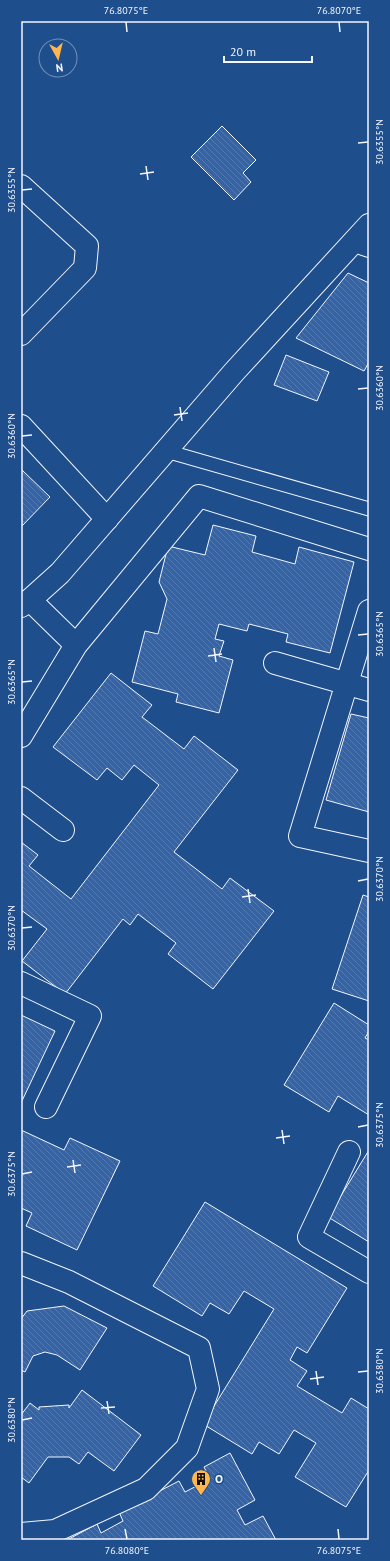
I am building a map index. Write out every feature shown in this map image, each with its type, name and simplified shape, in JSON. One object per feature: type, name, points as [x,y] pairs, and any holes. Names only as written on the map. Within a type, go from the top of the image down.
[{"type":"street","points":[[21,186],[87,246],[85,268],[21,334]]},
{"type":"street","points":[[76,645],[26,603],[60,573],[234,372],[364,238]]},
{"type":"street","points":[[21,426],[108,519]]},
{"type":"street","points":[[21,736],[76,645],[199,496],[369,548]]},
{"type":"street","points":[[369,611],[348,684],[300,836],[369,851]]},
{"type":"street","points":[[275,663],[369,690]]},
{"type":"street","points":[[21,798],[63,830]]},
{"type":"street","points":[[21,983],[90,1016],[46,1107]]},
{"type":"street","points":[[350,1152],[309,1237],[369,1272]]},
{"type":"street","points":[[21,1263],[69,1282],[198,1348],[208,1389],[187,1448],[146,1489],[56,1536],[21,1534]]},
{"type":"lane","points":[[166,451],[369,509]]},
{"type":"building","points":[[222,126],[256,160],[243,173],[251,182],[234,200],[191,157]]},
{"type":"building","points":[[348,273],[369,283],[369,362],[364,371],[296,338]]},
{"type":"building","points":[[286,355],[329,372],[317,401],[274,385]]},
{"type":"building","points":[[21,469],[50,497],[21,527]]},
{"type":"building","points":[[213,525],[256,536],[252,552],[295,564],[299,547],[354,562],[330,653],[286,642],[288,634],[249,624],[247,631],[219,624],[215,639],[224,641],[219,656],[233,660],[219,713],[176,702],[178,694],[132,682],[145,631],[158,634],[167,599],[159,582],[168,546],[205,555]]},
{"type":"building","points":[[111,673],[152,705],[142,717],[184,749],[194,736],[238,770],[174,852],[222,889],[230,878],[274,911],[213,989],[168,954],[176,943],[138,914],[130,925],[123,919],[65,994],[22,961],[47,929],[21,910],[21,842],[38,855],[29,866],[71,899],[159,785],[134,765],[122,780],[107,768],[97,780],[53,747]]},
{"type":"building","points":[[351,714],[369,718],[369,812],[326,800]]},
{"type":"building","points":[[363,895],[369,897],[369,1001],[332,989]]},
{"type":"building","points":[[334,1003],[369,1025],[369,1031],[365,1038],[369,1040],[369,1115],[338,1096],[329,1112],[284,1085]]},
{"type":"building","points":[[21,1015],[55,1031],[21,1103]]},
{"type":"building","points":[[21,1130],[64,1150],[70,1138],[120,1161],[77,1250],[26,1226],[32,1213],[21,1208]]},
{"type":"building","points":[[369,1150],[369,1242],[328,1217]]},
{"type":"building","points":[[205,1202],[347,1288],[307,1353],[297,1347],[290,1360],[307,1371],[297,1386],[342,1413],[351,1398],[369,1409],[369,1470],[346,1507],[295,1477],[316,1443],[294,1430],[279,1454],[259,1442],[252,1454],[203,1424],[274,1309],[244,1291],[229,1314],[210,1303],[202,1316],[153,1286]]},
{"type":"building","points":[[64,1306],[107,1328],[80,1370],[57,1355],[45,1352],[33,1356],[25,1372],[21,1370],[21,1319],[27,1311]]},
{"type":"building","points":[[82,1390],[141,1435],[114,1471],[88,1452],[79,1464],[69,1457],[48,1457],[29,1483],[21,1477],[21,1415],[30,1403],[39,1410],[39,1407],[69,1405],[69,1408]]},
{"type":"building","name":"O","points":[[230,1453],[255,1500],[237,1510],[245,1525],[263,1516],[276,1540],[67,1540],[97,1524],[101,1533],[123,1521],[119,1512],[179,1481],[185,1492],[210,1479],[204,1467]]},
{"type":"place","name":"O","points":[[201,1496]]}]
